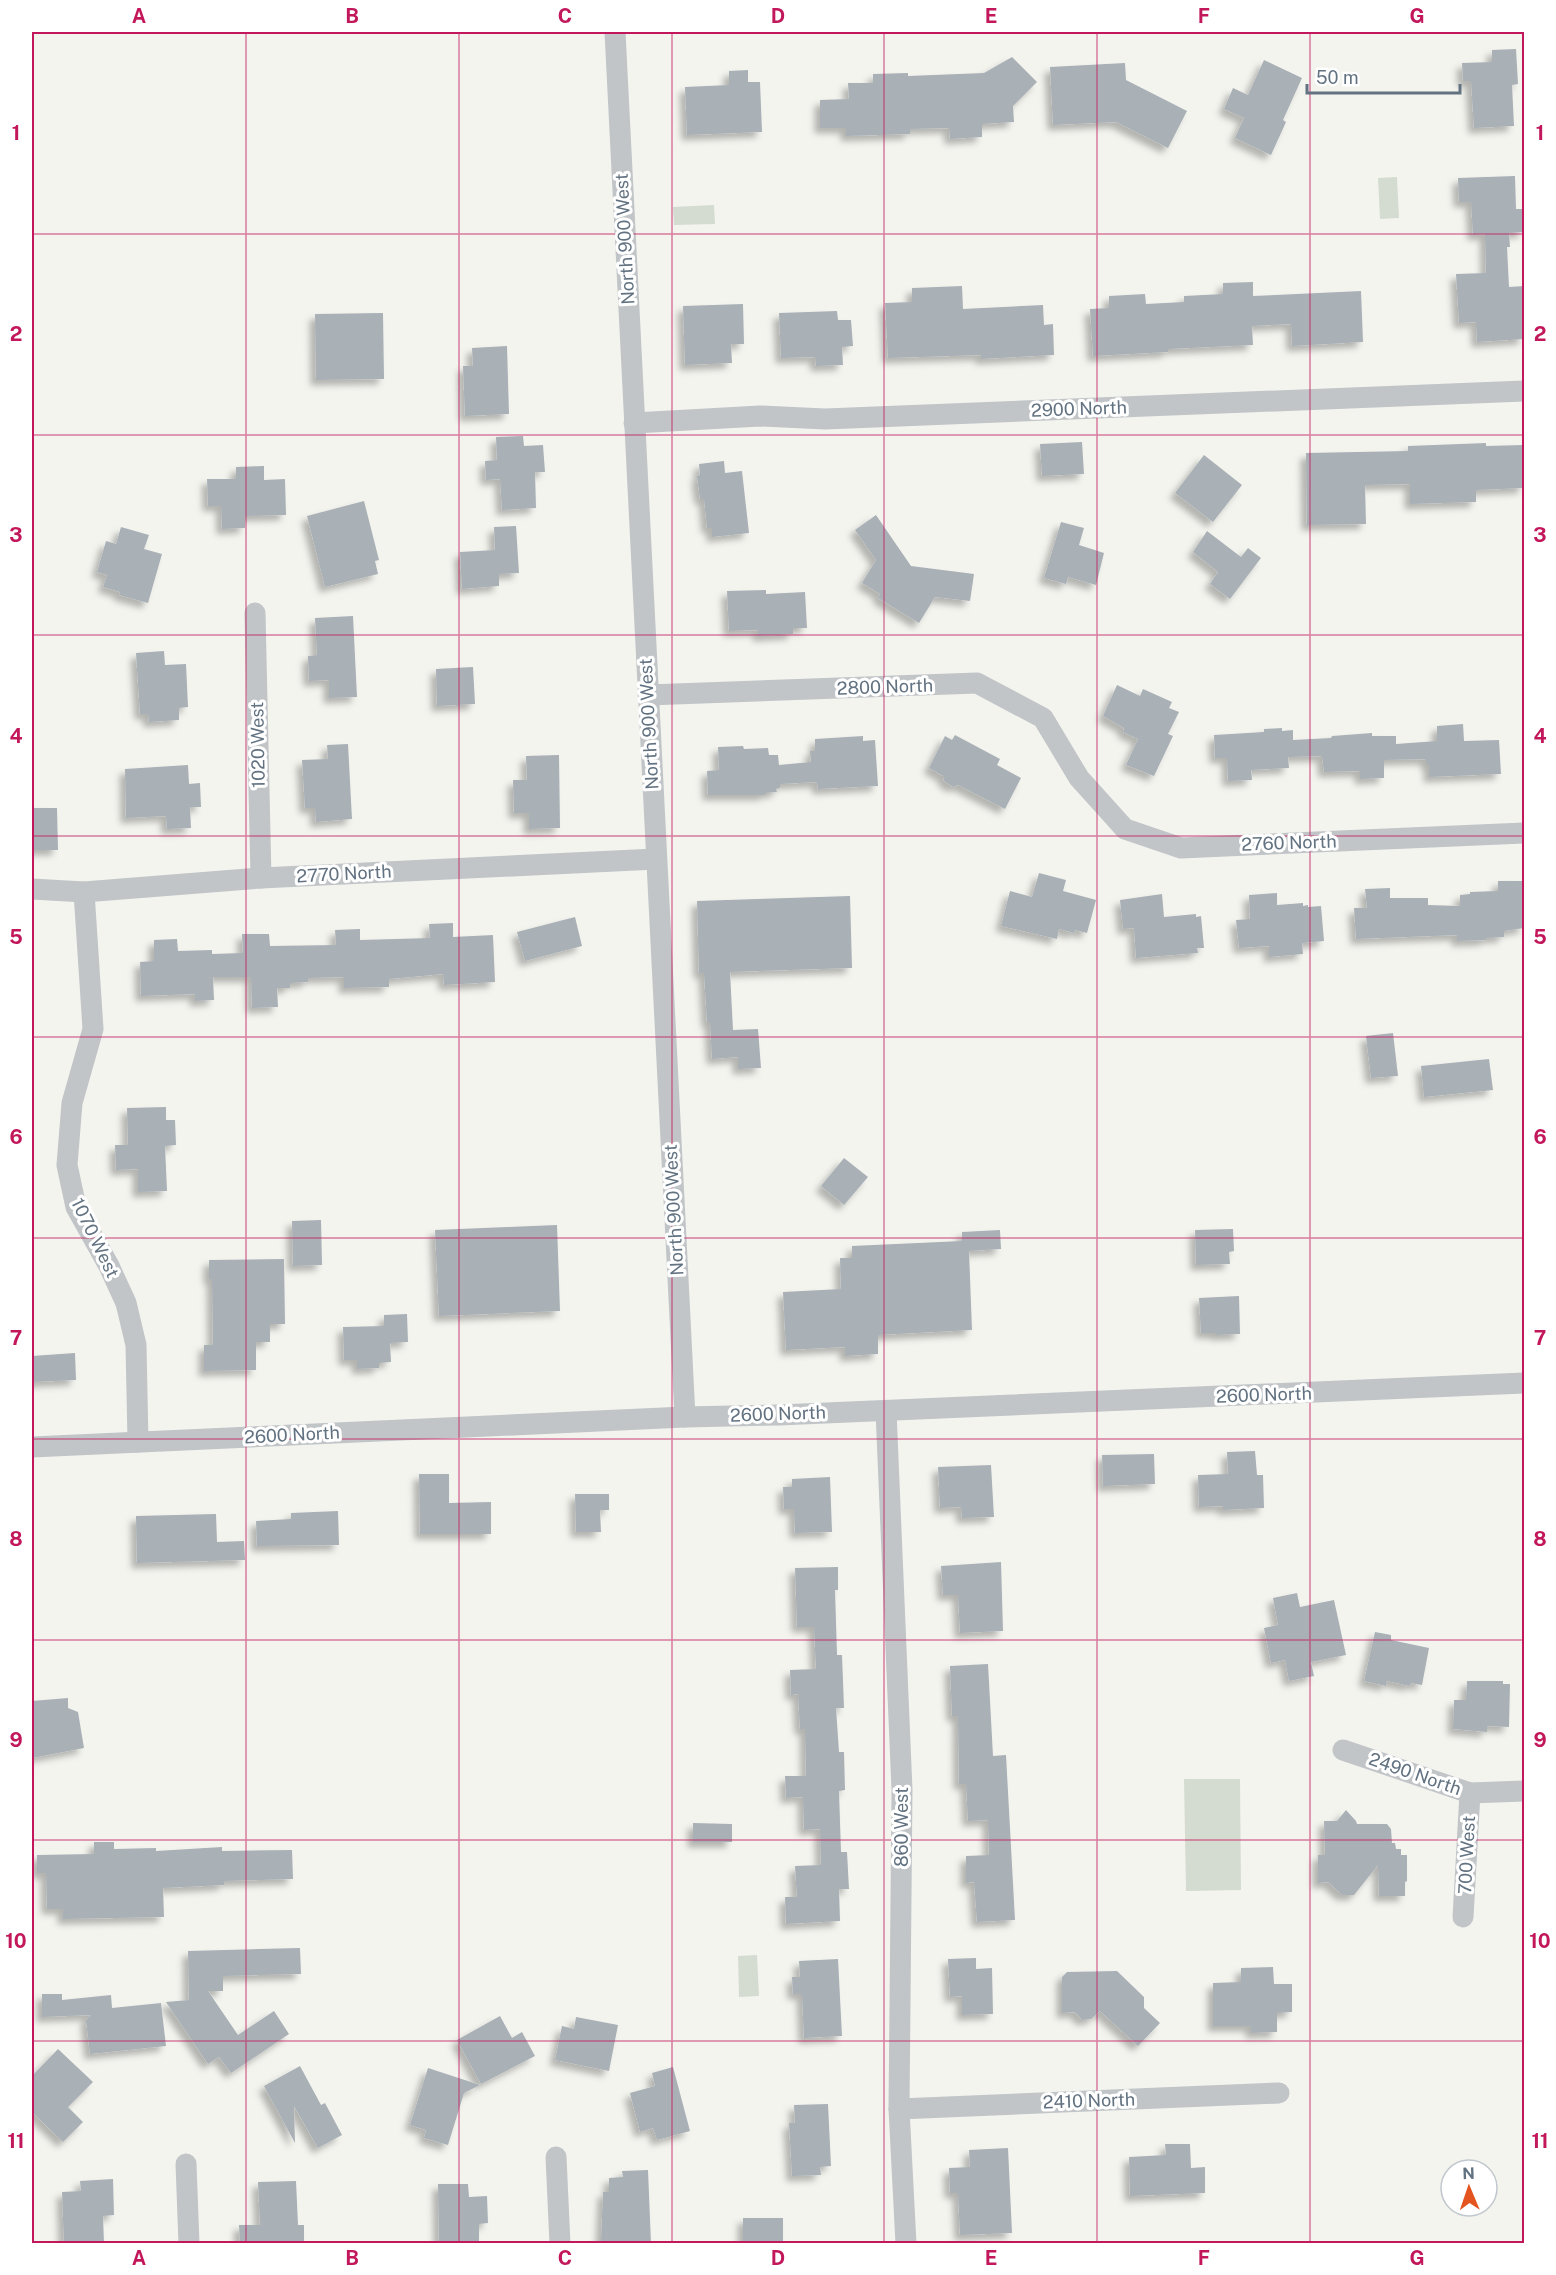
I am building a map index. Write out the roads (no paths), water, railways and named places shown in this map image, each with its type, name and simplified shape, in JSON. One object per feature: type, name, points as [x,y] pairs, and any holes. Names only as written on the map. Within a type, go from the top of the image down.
[{"type":"street","name":"North 900 West","points":[[615,32],[685,1417]]},
{"type":"street","name":"2900 North","points":[[634,423],[760,416],[825,419],[1524,391]]},
{"type":"street","name":"1020 West","points":[[255,613],[261,878]]},
{"type":"street","name":"2800 North","points":[[648,695],[977,683],[1043,718],[1079,778]]},
{"type":"street","name":"2760 North","points":[[1079,778],[1125,829],[1181,848],[1524,833]]},
{"type":"street","name":"2770 North","points":[[32,889],[84,892],[261,878],[656,859]]},
{"type":"street","name":"1070 West","points":[[84,892],[93,1029],[72,1103],[67,1165],[76,1207],[109,1266],[126,1304],[136,1345],[138,1442]]},
{"type":"street","name":"2600 North","points":[[32,1447],[685,1417],[886,1411],[1524,1383]]},
{"type":"street","name":"860 West","points":[[886,1411],[902,1790],[900,2109],[906,2244]]},
{"type":"street","name":"2490 North","points":[[1343,1750],[1470,1793],[1524,1791]]},
{"type":"street","name":"700 West","points":[[1463,1917],[1470,1793]]},
{"type":"street","name":"2410 North","points":[[900,2109],[1279,2093]]},
{"type":"street","points":[[556,2157],[560,2244]]},
{"type":"street","points":[[186,2164],[189,2244]]}]
